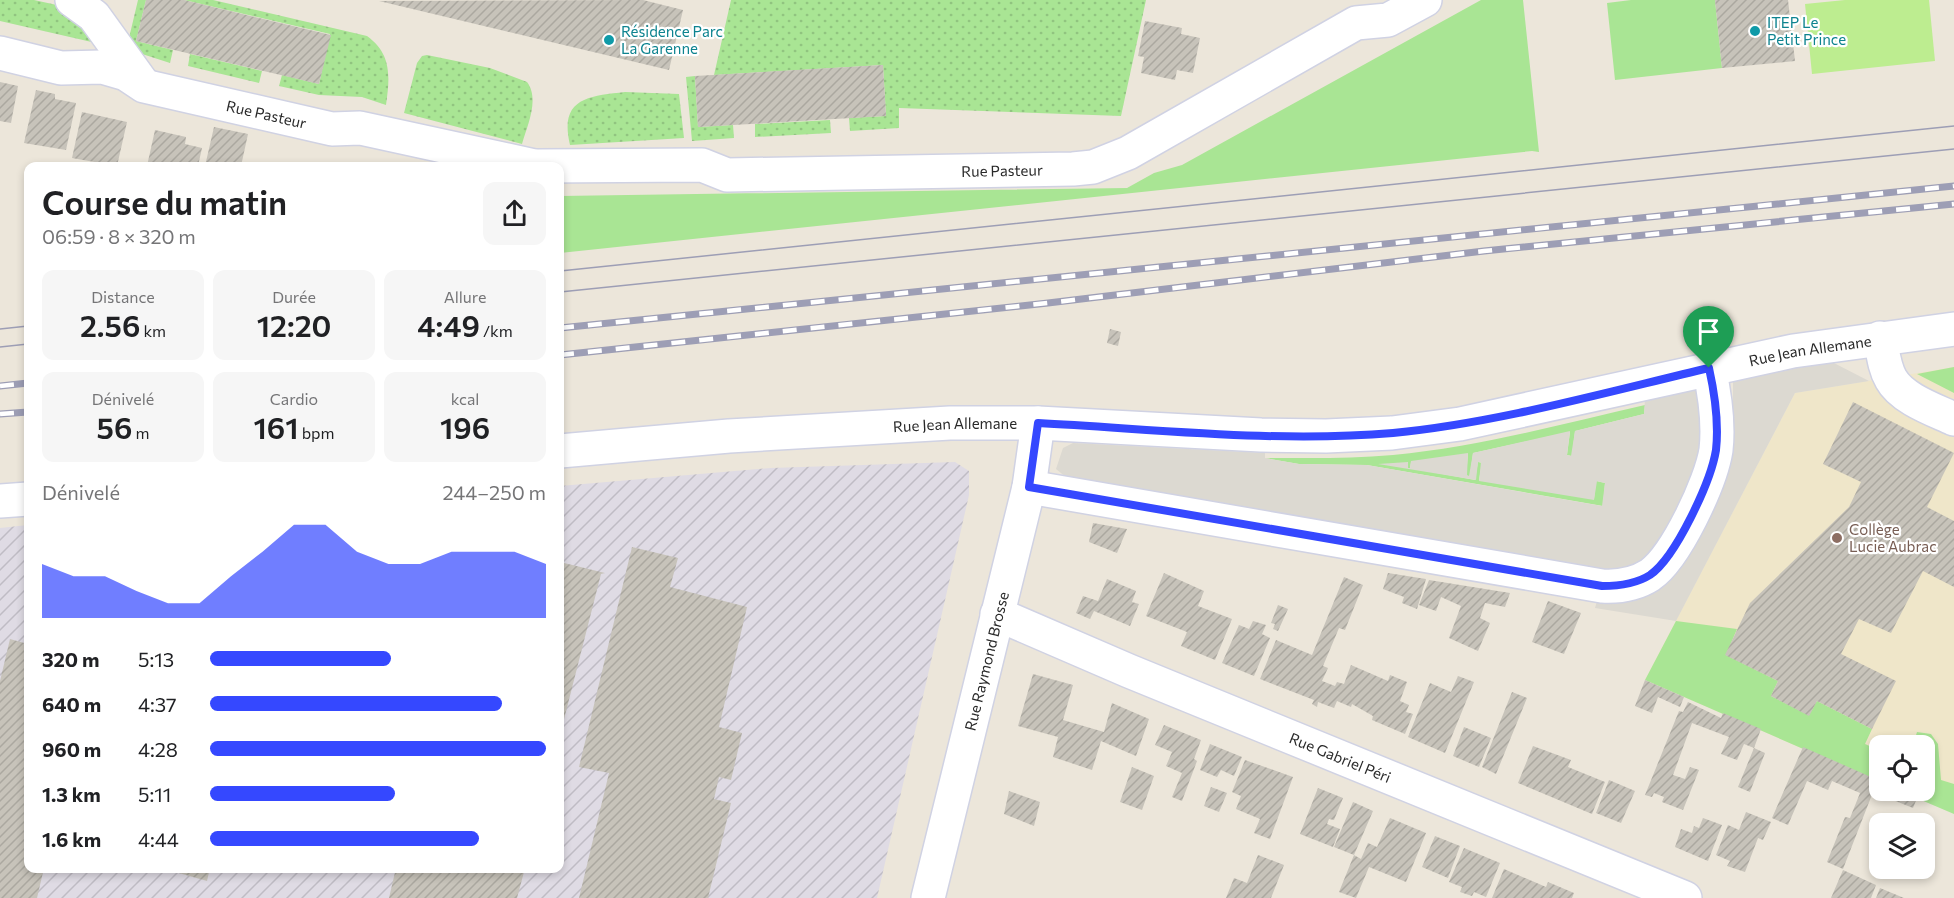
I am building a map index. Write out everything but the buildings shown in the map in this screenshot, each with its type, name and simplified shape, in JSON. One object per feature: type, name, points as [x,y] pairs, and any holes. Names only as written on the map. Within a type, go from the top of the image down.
[{"type":"street","points":[[72,0],[94,16],[144,86]]},
{"type":"street","name":"Rue Pasteur","points":[[564,166],[702,165],[727,175],[1005,171],[1093,166],[1128,153],[1356,24],[1388,20],[1425,0]]},
{"type":"street","name":"Rue Pasteur","points":[[0,53],[61,68],[102,67],[126,74],[144,86],[332,129],[360,128],[518,162]]},
{"type":"street","name":"Rue Jean Allemane","points":[[564,451],[729,436],[950,423],[1038,423],[1261,435],[1326,436],[1392,433],[1460,424],[1793,351],[1954,329]]},
{"type":"street","points":[[1880,338],[1886,367],[1893,383],[1907,395],[1954,419]]},
{"type":"street","points":[[1029,487],[1602,586],[1624,585],[1641,580],[1659,567],[1689,519],[1709,472],[1716,439],[1716,413],[1709,368]]},
{"type":"street","name":"Rue Raymond Brosse","points":[[928,898],[1029,487],[1038,423]]},
{"type":"street","points":[[0,501],[24,499]]},
{"type":"street","name":"Rue Gabriel Péri","points":[[997,614],[1140,675],[1686,898]]},
{"type":"shaded area","points":[[1830,361],[1869,381],[1795,393],[1676,621],[1595,608],[1599,595],[1628,593],[1733,418],[1733,380]]},
{"type":"shaded area","name":"Collège Lucie Aubrac","points":[[1954,367],[1954,814],[1935,799],[1935,735],[1869,735],[1869,778],[1645,680],[1795,393]]},
{"type":"shaded area","points":[[1693,389],[1699,393],[1702,431],[1700,464],[1661,546],[1624,574],[1077,486],[1056,469],[1063,448],[1073,443],[1265,453],[1265,458],[1299,464],[1367,465],[1602,506],[1605,483],[1597,481],[1594,500],[1479,481],[1481,462],[1478,462],[1476,480],[1378,464],[1408,462],[1408,468],[1410,468],[1411,461],[1468,453],[1467,475],[1469,476],[1473,453],[1570,431],[1567,455],[1571,456],[1575,431],[1644,414],[1645,399]]},
{"type":"shaded area","points":[[955,462],[969,471],[969,495],[877,898],[0,898],[0,528],[24,525],[24,873],[564,873],[564,486],[771,468]]},
{"type":"green space","points":[[0,0],[34,0],[66,7],[96,43],[0,21]]},
{"type":"green space","points":[[138,0],[146,0],[136,41],[173,50],[170,63],[139,53],[129,38]]},
{"type":"green space","points":[[184,0],[213,0],[367,36],[381,50],[385,58],[388,76],[386,105],[362,97],[319,95],[279,86],[282,75],[319,84],[330,34]]},
{"type":"green space","points":[[731,0],[1146,0],[1121,116],[899,108],[899,128],[850,131],[849,118],[886,116],[883,65],[714,75]]},
{"type":"green space","points":[[1481,0],[1523,0],[1539,152],[564,253],[564,196],[1127,188],[1154,173],[1182,165]]},
{"type":"green space","points":[[1631,0],[1715,0],[1722,68],[1615,80],[1607,3]]},
{"type":"green space","points":[[1845,0],[1929,0],[1935,61],[1812,74],[1805,4]]},
{"type":"green space","points":[[190,54],[262,71],[259,83],[188,66]]},
{"type":"green space","points":[[427,55],[490,68],[527,82],[531,89],[532,104],[522,144],[404,113],[417,63],[422,56]]},
{"type":"green space","points":[[695,76],[698,127],[733,125],[734,138],[692,141],[686,77]]},
{"type":"green space","points":[[625,92],[679,94],[684,138],[570,145],[569,118],[579,103],[588,98]]},
{"type":"green space","points":[[830,120],[831,133],[755,137],[755,124]]},
{"type":"green space","points":[[1954,367],[1954,393],[1917,374]]},
{"type":"green space","points":[[1645,405],[1644,414],[1575,431],[1572,456],[1567,455],[1570,432],[1473,453],[1470,476],[1466,476],[1468,454],[1411,462],[1410,468],[1475,480],[1478,462],[1482,463],[1479,480],[1594,499],[1596,481],[1605,483],[1603,506],[1367,465],[1299,464],[1265,458],[1361,457],[1425,451],[1520,434]]},
{"type":"green space","points":[[1676,621],[1737,629],[1726,655],[1778,681],[1771,696],[1809,715],[1817,701],[1872,729],[1865,744],[1869,746],[1869,778],[1645,680]]},
{"type":"green space","points":[[1917,732],[1932,735],[1916,735]]},
{"type":"green space","points":[[1935,740],[1938,744],[1941,780],[1954,784],[1954,814],[1923,801],[1935,801]]},
{"type":"tram line","points":[[564,271],[1954,126]]},
{"type":"tram line","points":[[564,292],[1954,149]]},
{"type":"tram line","points":[[0,329],[24,326]]},
{"type":"tram line","points":[[0,347],[24,344]]},
{"type":"railway","points":[[564,328],[1954,186]]},
{"type":"railway","points":[[564,355],[1048,303],[1484,251],[1954,204]]},
{"type":"railway","points":[[0,386],[24,383]]},
{"type":"railway","points":[[0,414],[24,412]]},
{"type":"place","name":"ITEP Le Petit Prince","points":[[1755,31]]},
{"type":"place","name":"Résidence Parc La Garenne","points":[[609,40]]},
{"type":"place","name":"Collège Lucie Aubrac","points":[[1837,538]]},
{"type":"route","points":[[1709,368],[1716,413],[1716,450],[1704,486],[1689,519],[1659,567],[1641,580],[1624,585],[1602,586],[1081,498],[1029,487],[1038,423],[1261,435],[1326,436],[1392,433],[1460,424],[1709,368]]}]
